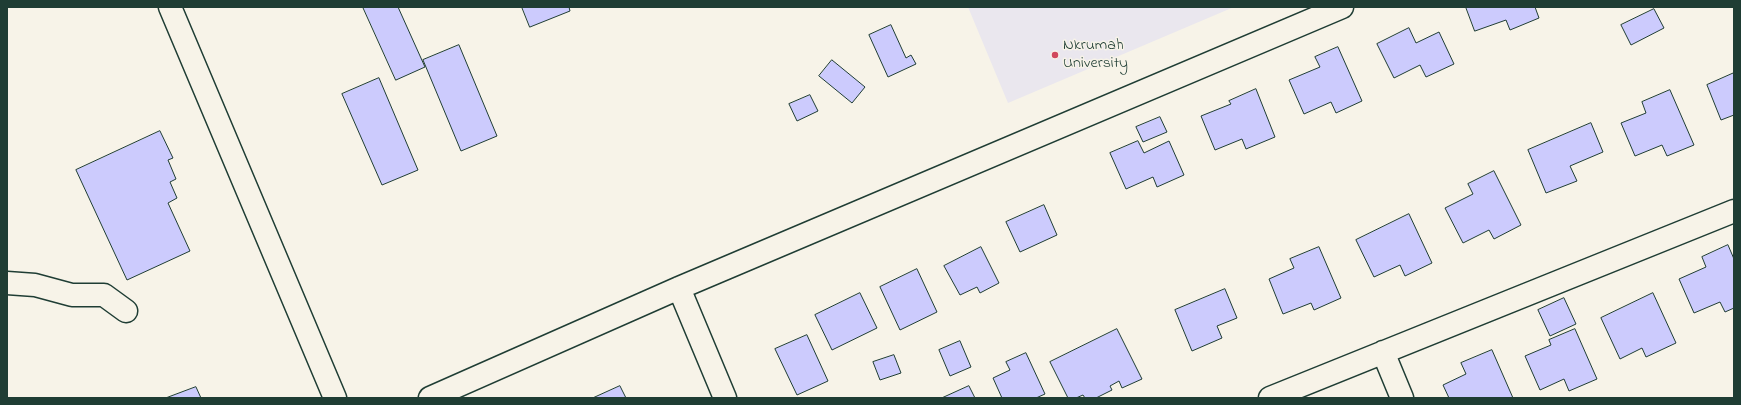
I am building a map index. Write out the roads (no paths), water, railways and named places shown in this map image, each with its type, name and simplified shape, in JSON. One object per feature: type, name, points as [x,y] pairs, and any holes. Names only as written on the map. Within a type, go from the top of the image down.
[{"type":"street","points":[[170,7],[335,398]]},
{"type":"street","points":[[430,398],[679,288],[1342,7]]},
{"type":"street","points":[[1270,398],[1734,211]]},
{"type":"street","points":[[7,283],[35,285],[72,295],[104,295],[126,311]]},
{"type":"street","points":[[679,288],[725,398]]},
{"type":"street","points":[[1383,352],[1402,398]]},
{"type":"place","name":"Nkrumah University","points":[[1055,55]]}]
